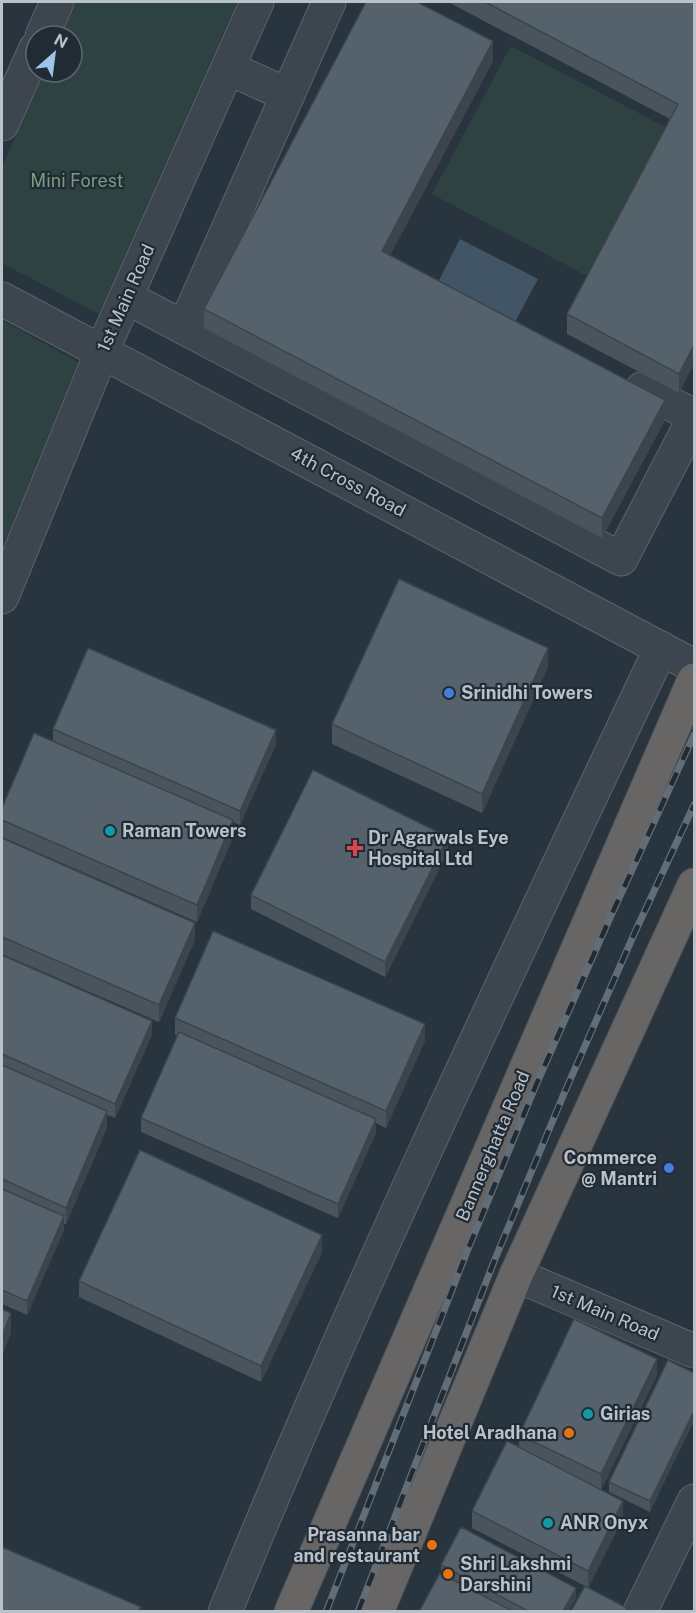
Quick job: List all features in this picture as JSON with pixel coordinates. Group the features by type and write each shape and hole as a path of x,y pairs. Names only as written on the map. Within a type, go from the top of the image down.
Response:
{"highway":[{"name":"Bannerghatta Road","path":"291,1611 694,680"},
{"path":"376,1611 516,1275 694,885"}],"street":[{"path":"47,24 57,2"},
{"name":"1st Main Road","path":"2,597 102,351 257,2"},
{"path":"184,328 329,2"},
{"path":"228,68 288,95"},
{"path":"2,124 24,75"},
{"path":"126,297 621,559 694,417 642,389"},
{"name":"4th Cross Road","path":"2,298 694,666"},
{"path":"225,1611 273,1492 462,1069 661,648"},
{"name":"1st Main Road","path":"516,1275 694,1351"},
{"path":"640,1611 694,1501"}],"green space":[{"name":"Mini Forest","path":"76,2 237,2 99,314 2,263 2,167 40,84 84,84 84,24 66,24"},
{"path":"511,46 669,129 591,278 432,194"},
{"path":"2,320 78,362 2,550"}],"water":[{"path":"460,239 538,279 515,322 438,282"}],"building":[{"path":"366,2 417,2 493,41 382,251 665,400 602,518 204,309"},
{"path":"485,2 694,2 694,345 679,374 567,314 678,104"},
{"path":"399,579 548,648 482,794 332,724"},
{"path":"88,648 276,730 240,811 53,729"},
{"name":"Raman Towers","path":"34,733 233,820 197,905 2,820 2,808"},
{"path":"313,770 448,837 385,962 251,895"},
{"path":"2,838 195,923 159,1005 2,937"},
{"path":"213,931 425,1024 386,1111 175,1018"},
{"path":"2,955 152,1021 115,1104 2,1054"},
{"path":"179,1032 376,1119 338,1204 141,1118"},
{"path":"2,1065 107,1111 66,1208 2,1179"},
{"path":"140,1150 322,1235 261,1366 79,1281"},
{"path":"2,1189 64,1216 27,1301 2,1290"},
{"path":"2,1309 11,1313 2,1336"},
{"name":"Girias","path":"574,1319 657,1359 601,1474 519,1435"},
{"path":"668,1360 694,1373 694,1411 650,1501 609,1482"},
{"name":"ANR Onyx","path":"507,1441 623,1501 588,1571 472,1511"},
{"path":"461,1527 576,1588 563,1611 528,1611 441,1565"},
{"path":"2,1547 141,1607 138,1611 2,1611"},
{"path":"440,1573 512,1611 420,1610"},
{"path":"585,1586 627,1608 625,1611 571,1611"}],"railway":[{"path":"326,1612 468,1249 536,1085 694,735"},
{"path":"358,1612 495,1259 563,1096 694,805"}],"place":[{"name":"Srinidhi Towers","path":"449,693"},
{"name":"Raman Towers","path":"110,831"},
{"name":"Dr Agarwals Eye Hospital Ltd","path":"355,848"},
{"name":"Commerce @ Mantri","path":"669,1168"},
{"name":"Girias","path":"588,1414"},
{"name":"Hotel Aradhana","path":"569,1433"},
{"name":"ANR Onyx","path":"548,1523"},
{"name":"Prasanna bar and restaurant","path":"432,1545"},
{"name":"Shri Lakshmi Darshini","path":"448,1574"}]}
